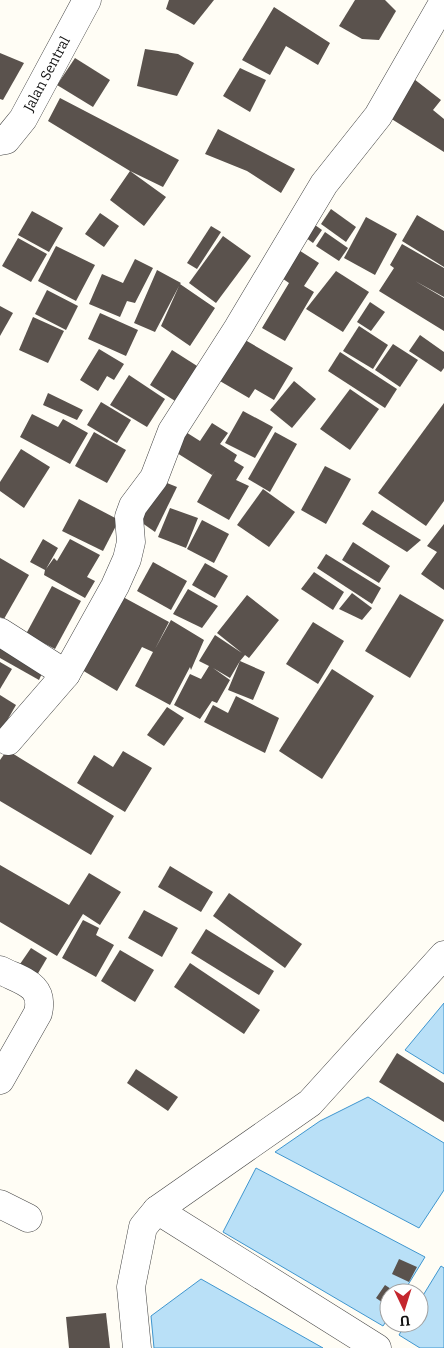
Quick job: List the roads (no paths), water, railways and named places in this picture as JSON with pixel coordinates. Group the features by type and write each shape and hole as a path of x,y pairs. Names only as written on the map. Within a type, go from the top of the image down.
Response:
{"street":[{"name":"Jalan Sentral","path":"0,141 6,140 23,119 87,0"},
{"path":"8,741 66,674 115,586 127,559 131,542 129,517 133,506 154,478 172,431 238,328 324,184 378,116 444,1"},
{"path":"0,632 66,674"},
{"path":"137,1348 131,1287 143,1227 157,1210 310,1103 444,955"},
{"path":"0,970 33,987 41,1001 38,1013 0,1080"},
{"path":"0,1204 28,1218"},
{"path":"157,1210 377,1348"}],"water":[{"path":"444,1003 444,1074 405,1050"},
{"path":"368,1097 444,1143 444,1190 419,1228 275,1152 320,1121"},
{"path":"256,1168 425,1257 409,1283 379,1283 379,1324 223,1232"},
{"path":"441,1266 444,1268 444,1348 420,1348 399,1335 400,1333 429,1333 429,1286"},
{"path":"201,1279 323,1348 154,1348 151,1316"}]}
